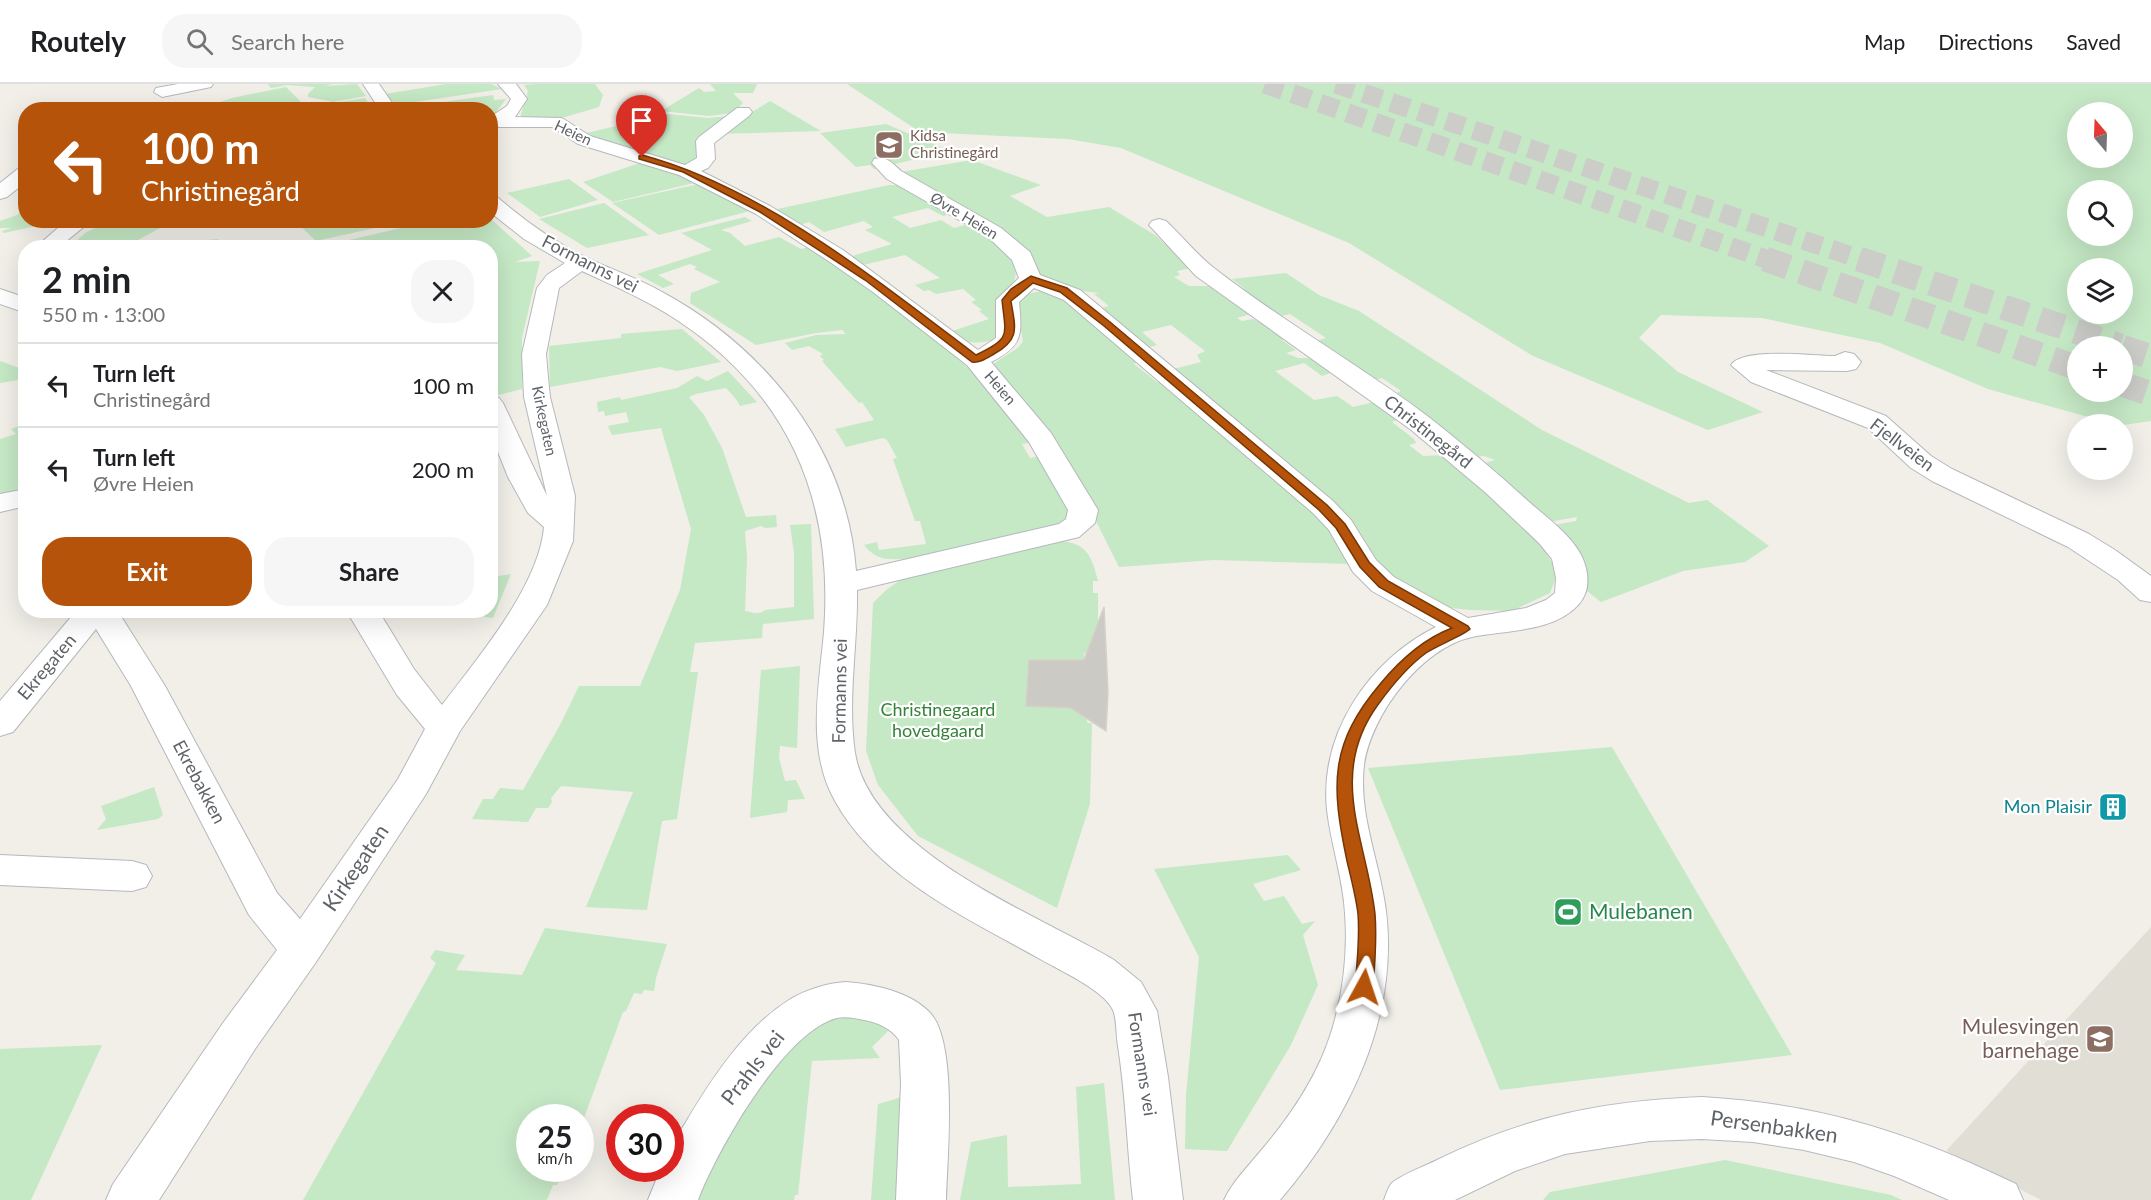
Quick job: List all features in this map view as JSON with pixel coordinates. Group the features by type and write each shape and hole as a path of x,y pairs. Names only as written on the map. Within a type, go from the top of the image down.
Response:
{"street":[{"path":"155,102 163,88 205,84"},
{"path":"371,84 383,102"},
{"path":"498,119 514,109 519,99 515,91 506,84"},
{"path":"686,171 706,159 705,141 743,112"},
{"name":"Heien","path":"498,122 556,122 584,140 686,171 762,210 835,255 976,360 1022,413 1055,461 1083,510 1080,523 1076,528 1054,536 841,584"},
{"name":"Øvre Heien","path":"881,163 894,175 994,232 1022,257 1031,279"},
{"path":"0,193 18,178"},
{"name":"Formanns vei","path":"498,208 526,232 579,262 624,281 694,321 734,352 766,384 793,421 819,472 840,552 841,584 835,731 841,768 850,795 883,837 911,861 1082,963 1116,986 1133,1004 1150,1109 1158,1200"},
{"name":"Christinegård","path":"1159,225 1204,271 1448,446 1528,517 1567,558 1572,578 1570,595 1556,608 1537,615 1463,629 1446,635 1420,651 1398,671 1371,704 1354,733 1344,765 1345,798 1348,828 1366,912 1368,944 1364,987 1355,1030 1328,1095 1313,1122 1283,1163 1249,1200"},
{"path":"54,240 68,228"},
{"name":"Kirkegaten","path":"131,1200 239,1036 301,950 413,784 444,727 531,605 558,541 561,496 537,397 534,354 548,288 552,280 574,269 579,262"},
{"path":"976,360 1004,345 1011,334 1006,300 1031,279 1072,295 1323,507 1341,526 1364,565 1383,584 1463,629"},
{"name":"Fjellveien","path":"1845,359 1849,362 1847,364 1751,362 1743,365 1760,377 1877,422 1921,462 1942,475 2101,553 2127,570 2151,592"},
{"name":"Kirkegaten","path":"498,420 515,455 522,477 538,507 559,525"},
{"path":"0,503 18,499"},
{"name":"Ekregaten","path":"0,724 88,618"},
{"name":"Ekrebakken","path":"106,618 148,686 263,904 301,950"},
{"path":"367,618 407,686 432,718 444,727"},
{"path":"0,870 132,876"},
{"name":"Prahls vei","path":"673,1200 701,1141 733,1089 783,1029 807,1012 829,1002 859,1000 891,1009 917,1029 922,1046 924,1096 921,1200"},
{"name":"Persenbakken","path":"1424,1197 1494,1158 1556,1135 1636,1120 1691,1116 1795,1126 1849,1138 1915,1160 1998,1200"}],"shaded area":[{"name":"Mulesvingen barnehage","path":"2151,927 2151,1200 2041,1200 1946,1151"}],"green space":[{"path":"268,84 333,84 325,86 357,84 366,96 333,102 308,97 315,87 287,85 271,88"},
{"path":"446,84 491,84 502,89 415,102 392,102 385,94"},
{"path":"595,84 603,95 599,107 565,117 520,118 528,91 524,85"},
{"path":"710,84 757,84 753,93 733,93 743,103 733,113 709,116 661,111 699,88 704,92 716,91"},
{"path":"847,84 2151,84 2151,421 2133,424 2133,414 2077,414 1988,389 1880,343 1762,318 1661,315 1639,338 1678,372 1763,412 1708,430 1533,356 1349,243 1121,148 1068,139 920,132"},
{"path":"286,87 301,102 220,102"},
{"path":"493,95 494,100 506,99 498,109 498,102 444,102"},
{"path":"365,98 368,102 340,102"},
{"path":"770,101 821,131 716,134"},
{"path":"658,113 708,118 729,116 695,142 701,153 700,159 686,167 582,134 625,124 666,135 627,123"},
{"path":"886,124 950,151 874,169 870,165 856,167 820,133"},
{"path":"972,160 1041,185 1010,196 1047,217 1109,207 1155,235 1192,268 1177,271 1180,275 1174,277 1189,286 1216,286 1254,313 1237,318 1242,321 1253,319 1262,324 1267,322 1288,338 1282,340 1296,350 1286,353 1298,358 1314,358 1336,371 1322,376 1304,363 1275,371 1314,400 1337,396 1353,407 1374,402 1399,419 1392,422 1414,439 1416,443 1409,445 1423,456 1447,455 1528,525 1558,572 1550,593 1512,611 1470,610 1433,606 1394,586 1169,370 1201,362 1197,355 1205,351 1171,325 1142,332 1157,345 1142,349 1094,310 1109,306 1094,294 1099,293 1073,290 1043,277 901,172"},
{"path":"643,162 676,171 694,183 613,202 583,182"},
{"path":"569,179 598,200 540,217 507,193"},
{"path":"699,184 750,211 659,235 612,203"},
{"path":"889,185 901,185 954,213 943,216 928,208 892,217 910,228 941,220 954,228 972,223 995,240 1010,256 1016,274 1012,286 1000,302 997,339 972,342 949,332 989,319 971,302 976,300 963,289 936,294 929,290 924,291 915,285 940,278 905,255 859,266 849,257 892,244 865,230 873,227 864,221 824,232 809,222 796,226 773,210"},
{"path":"604,203 649,235 587,248 539,219"},
{"path":"17,215 18,228 27,228 4,233 2,231 11,228 0,228 0,221"},
{"path":"745,217 752,221 721,230 730,233 745,246 779,237 801,249 810,247 898,309 980,379 1033,442 1022,444 1030,458 1040,456 1070,510 1066,521 1049,529 926,557 888,559 877,556 869,550 864,545 877,542 879,550 926,544 920,521 915,521 893,459 897,458 887,440 883,438 846,447 835,429 874,420 862,402 859,403 822,361 824,360 820,356 823,354 809,346 792,350 785,343 816,335 846,334 842,330 816,333 756,345 690,303 691,293 720,282 694,269 697,267 690,264 658,275 674,284 663,288 637,274 712,250 681,233"},
{"path":"498,225 532,256 515,262 540,261 522,338 522,389 498,395 498,240 349,240 401,228 498,228"},
{"path":"95,228 160,228 138,240 78,240"},
{"path":"302,228 375,228 321,240 315,240"},
{"path":"1286,273 1319,295 1359,311 1542,430 1689,503 1707,500 1769,546 1745,562 1683,571 1601,602 1582,587 1548,526 1576,521 1577,517 1543,523 1479,465 1495,460 1484,456 1471,458 1394,394 1401,391 1382,378 1370,382 1312,342 1326,338 1290,314 1277,317 1241,293 1245,289 1232,279"},
{"path":"1042,291 1056,292 1141,361 1134,364 1157,382 1164,381 1326,523 1353,564 1213,560 1119,567 1078,485 994,368 993,364 1019,347 1023,341 1015,299 1022,295"},
{"path":"682,329 721,362 677,371 660,367 550,387 549,346 621,338 621,334"},
{"path":"0,361 18,367 18,380 0,383"},
{"path":"728,371 757,402 740,406 726,388 689,397 704,415 722,448 746,517 776,515 777,527 761,526 745,531 747,558 745,611 757,613 794,607 794,553 790,525 811,524 814,619 763,624 762,638 695,643 690,672 698,672 677,819 662,821 647,910 586,907 633,792 561,786 551,798 552,802 548,808 536,808 528,822 472,819 483,799 493,799 500,788 523,790 579,686 640,686 680,590 691,529 661,428 612,435 608,426 629,422 626,412 605,416 604,411 598,412 597,402 620,397 621,400 677,388 697,376 707,381"},
{"path":"18,426 18,494 0,498 0,439 16,434 11,429"},
{"path":"1062,541 1078,545 1088,554 1094,565 1098,581 1093,581 1093,593 1098,593 1098,642 1084,654 1084,668 1029,661 1027,706 1070,708 1077,706 1077,712 1085,717 1088,723 1092,723 1090,804 1057,908 918,836 878,785 866,751 873,603 899,581 921,571"},
{"path":"511,574 498,606 498,576"},
{"path":"800,666 797,748 780,746 779,758 785,781 796,780 805,799 788,800 787,812 750,818 761,670"},
{"name":"Mulebanen","path":"1612,747 1792,1055 1500,1090 1368,768"},
{"path":"154,787 163,815 158,819 97,830 106,819 101,806"},
{"path":"1288,855 1301,870 1253,884 1264,901 1284,896 1302,924 1315,921 1303,935 1318,985 1291,1045 1227,1151 1185,1149 1186,1095 1199,957 1154,869"},
{"path":"545,928 667,944 654,991 644,990 642,994 634,993 626,1011 623,1012 589,1104 516,1104 516,1182 558,1182 557,1185 553,1185 547,1200 303,1200 436,963 430,958 435,950 465,955 456,970 522,975"},
{"path":"852,1015 873,1018 888,1031 872,1047 880,1058 812,1061 798,1195 795,1195 794,1200 694,1200 710,1159 771,1069 799,1035 826,1022"},
{"path":"102,1045 31,1200 0,1200 0,1049"},
{"path":"1104,1083 1115,1200 960,1200 971,1142 1007,1135 1008,1187 1081,1184 1076,1087"},
{"path":"909,1095 905,1200 871,1200 878,1104"},
{"path":"1725,1160 1891,1195 1902,1200 1543,1200 1550,1192"}],"building":[{"name":"Christinegaard hovedgaard","path":"1104,607 1108,692 1106,731 1071,708 1026,706 1029,660 1084,660"}],"tunnel":[{"path":"1265,84 1769,260"},
{"path":"1336,84 1863,260"},
{"path":"1765,259 2067,364"},
{"path":"1859,259 2090,336"},
{"path":"2133,351 2151,357"},
{"path":"2133,388 2151,394"}],"place":[{"name":"Kidsa Christinegård","path":"889,145"},
{"name":"Mon Plaisir","path":"2113,807"},
{"name":"Mulebanen","path":"1568,912"},
{"name":"Mulesvingen barnehage","path":"2100,1039"}],"route":[{"path":"642,157 686,171 762,210 868,278 976,360 1004,345 1011,334 1006,300 1014,291 1031,279 1064,290 1323,507 1341,526 1364,565 1383,584 1463,629 1446,635 1420,651 1398,671 1362,719 1354,733 1344,765 1348,828 1366,912 1368,944 1364,987"}]}
